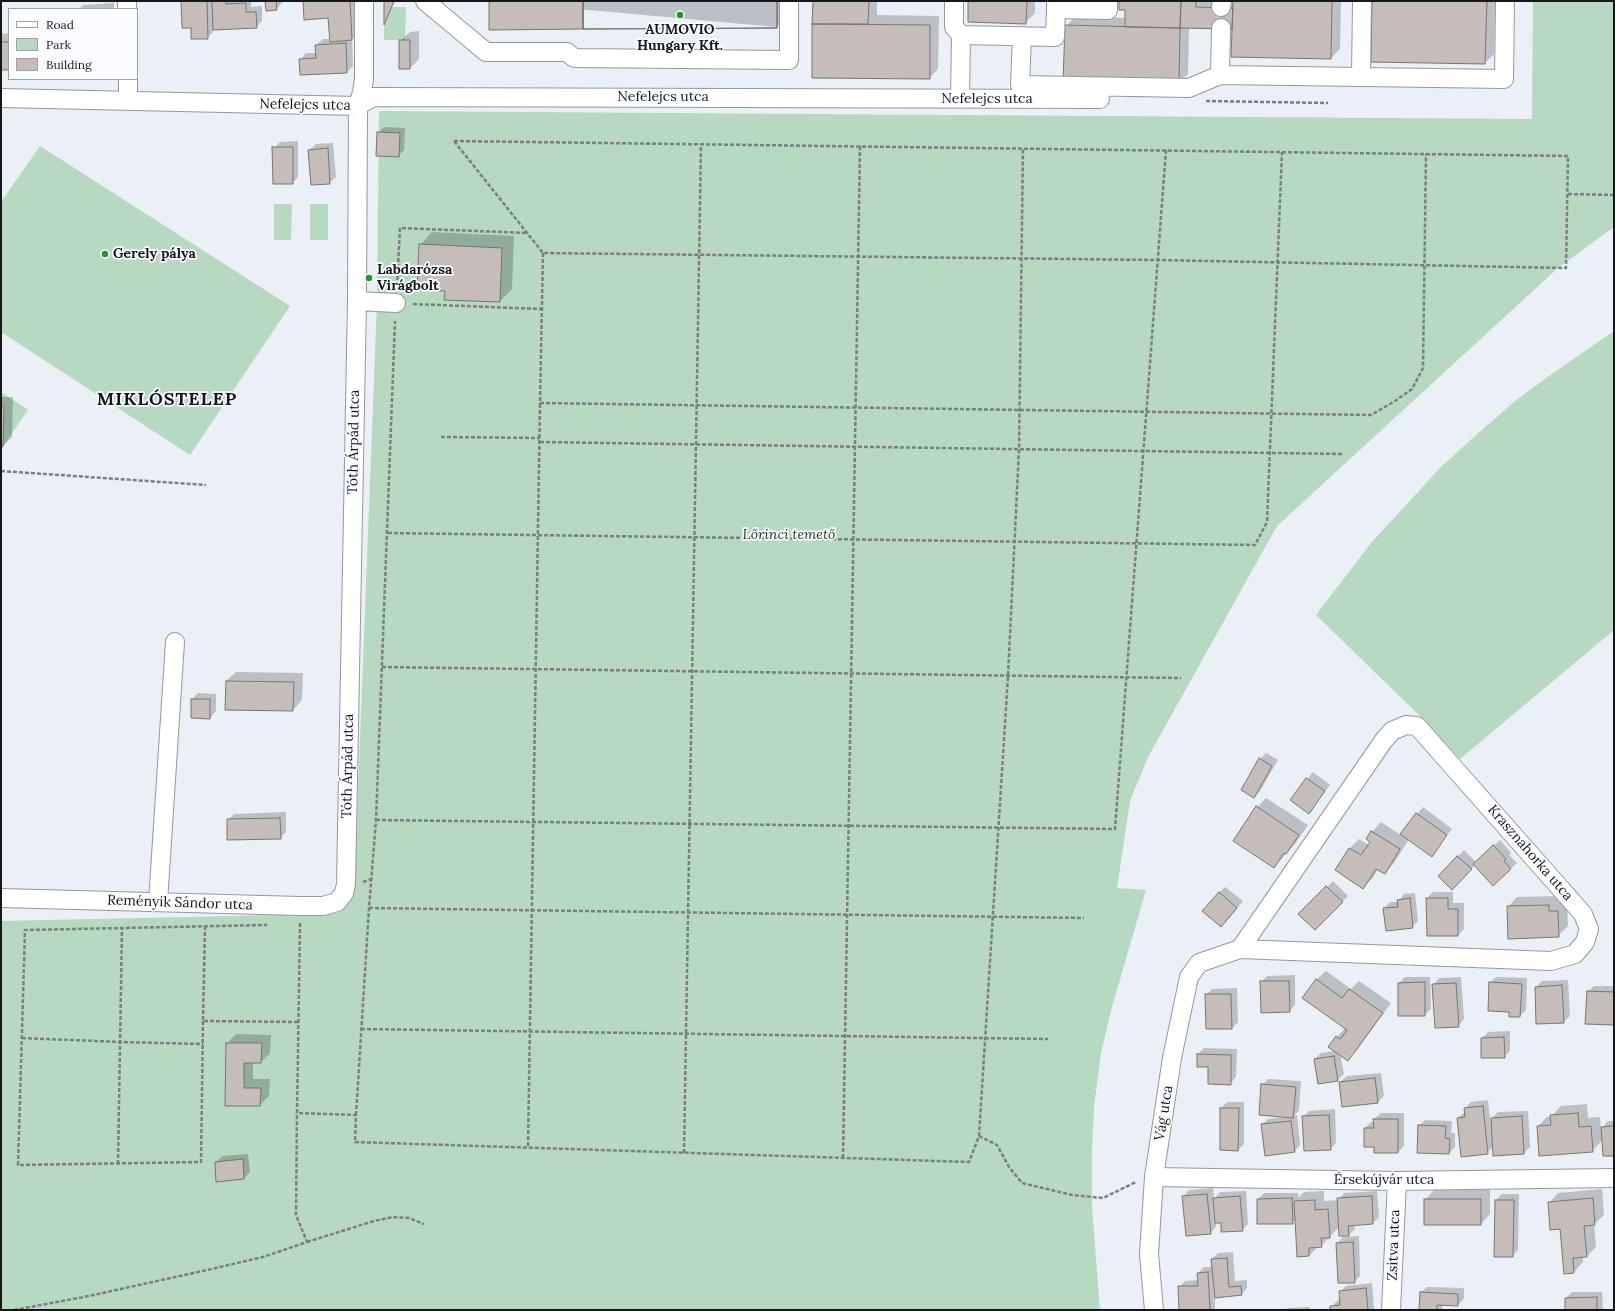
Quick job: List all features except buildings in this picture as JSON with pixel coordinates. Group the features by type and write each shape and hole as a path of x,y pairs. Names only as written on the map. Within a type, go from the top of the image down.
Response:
{"street":[{"name":"Tóth Árpád utca","path":"346,884 357,301 358,106 364,79 364,1"},
{"path":"425,1 486,52 568,52 574,58 789,60 789,1"},
{"path":"954,1 954,27 961,35 960,99"},
{"path":"961,35 1055,36 1056,5 1108,10 1108,1"},
{"path":"1361,77 1362,1"},
{"path":"1022,36 1020,85 1188,88 1220,75 1504,79 1505,1"},
{"path":"1220,75 1221,28"},
{"path":"128,80 128,100"},
{"name":"Nefelejcs utca","path":"1,98 358,106 373,97 1100,99"},
{"path":"357,301 396,304"},
{"path":"158,902 175,642"},
{"name":"Krasznahorka utca","path":"1406,725 1417,726 1583,914 1588,929 1585,942 1575,954 1550,961 1240,949 1384,740 1392,731 1406,725"},
{"name":"Reményik Sándor utca","path":"1,898 323,906 337,902 344,893 346,884"},
{"name":"Vág utca","path":"1154,1310 1149,1254 1154,1177 1172,1058 1189,976 1199,963 1240,949"},
{"name":"Érsekújvár utca","path":"1154,1177 1397,1181 1614,1178"},
{"name":"Zsitva utca","path":"1391,1310 1397,1181"}],"path":[{"path":"1202,101 1328,103"},
{"path":"528,1146 543,253 454,141 1568,156 1566,268 1157,260 543,253"},
{"path":"684,1153 701,144"},
{"path":"843,1158 860,146"},
{"path":"527,234 400,228 376,820 361,1030 355,1142 528,1146 684,1153 969,1162 979,1136 1000,827 1019,449 1023,148"},
{"path":"376,820 1115,829 1166,150"},
{"path":"388,533 1136,543 1255,546 1268,522 1282,152"},
{"path":"540,403 1372,415 1412,389 1423,368 1426,154"},
{"path":"1568,194 1614,195"},
{"path":"396,304 542,309"},
{"path":"441,437 540,438"},
{"path":"540,442 1342,454"},
{"path":"1,471 206,485"},
{"path":"382,667 1181,678"},
{"path":"369,908 1084,918"},
{"path":"292,924 300,924 296,1215 307,1242"},
{"path":"205,926 201,1162 18,1165 25,930 205,926 268,925"},
{"path":"118,1164 122,928"},
{"path":"203,1021 298,1022"},
{"path":"361,1030 1048,1039"},
{"path":"22,1038 203,1044"},
{"path":"297,1113 356,1115"},
{"path":"979,1136 996,1146 1009,1167 1022,1183 1072,1195 1103,1198 1143,1179 1154,1177"},
{"path":"14,1310 89,1296 263,1257 374,1221 393,1217 409,1218 424,1224"}],"green space":[{"name":"Lőrinci temető","path":"1533,1 1614,1 1614,227 1559,267 1277,526 1148,757 1130,801 1117,888 1146,890 1112,1007 1101,1053 1094,1107 1092,1207 1100,1310 1,1310 1,921 324,914 344,907 354,893 377,302 379,111 1532,119"},
{"path":"391,7 406,7 405,40 384,40 384,25"},
{"name":"Gerely pálya","path":"40,146 290,306 190,455 1,332 1,202"},
{"path":"274,204 292,204 291,240 274,240"},
{"path":"310,204 328,204 328,240 310,240"},
{"path":"1614,331 1614,630 1460,759 1424,720 1316,615 1371,543 1441,467 1514,402"},
{"path":"1,392 28,410 1,449"}],"place":[{"name":"AUMOVIO Hungary Kft.","path":"680,15"},
{"name":"Gerely pálya","path":"105,254"},
{"name":"Labdarózsa Virágbolt","path":"369,278"}],"district":[{"name":"MIKLÓSTELEP","path":"167,400"}]}
